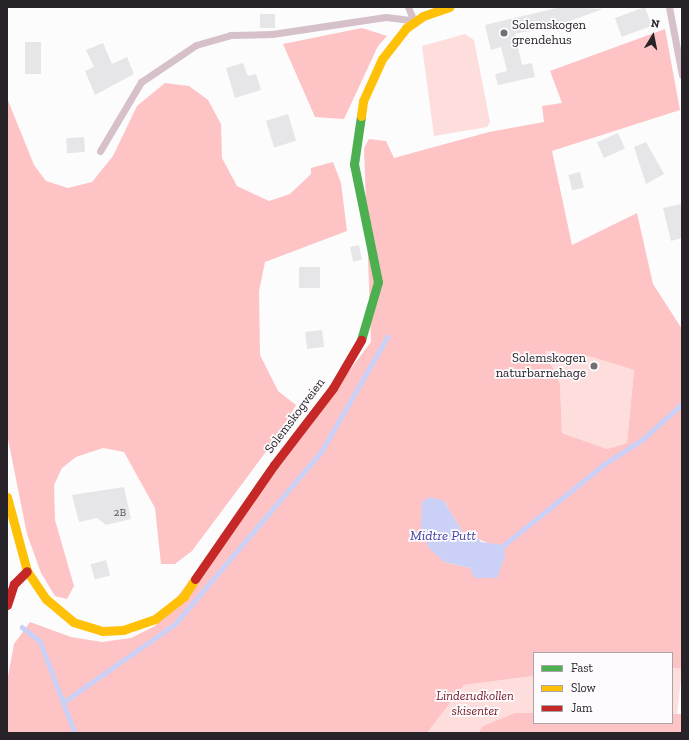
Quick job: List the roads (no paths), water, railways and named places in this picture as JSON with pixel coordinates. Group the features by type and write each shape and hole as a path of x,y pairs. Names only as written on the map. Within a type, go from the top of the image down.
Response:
{"street":[{"name":"Solemskogveien","path":"7,497 26,571 38,591 64,615 84,626 102,631 124,630 155,619 174,605 197,580 269,471 345,370 367,326 375,300 377,273 356,175 357,125 374,73 390,46 414,21 449,7"},
{"path":"7,605 14,584 26,571"}],"lane":[{"path":"408,7 414,21"},
{"path":"668,7 682,75"},
{"path":"100,151 141,82 196,45 230,35 272,34 386,17 414,21"}],"water":[{"name":"Midtre Putt","path":"430,497 444,501 463,533 475,535 481,542 504,545 505,556 497,578 474,578 470,568 444,562 428,547 421,526 422,502"}],"waterway":[{"path":"65,701 175,624 321,452 387,337"},
{"path":"504,545 603,465 643,439 682,404"},
{"path":"22,627 40,641 75,733"}],"place":[{"name":"Solemskogen grendehus","path":"504,33"},
{"name":"Solemskogen naturbarnehage","path":"594,366"}],"park label":[{"name":"Linderudkollen skisenter","path":"475,704"}]}
